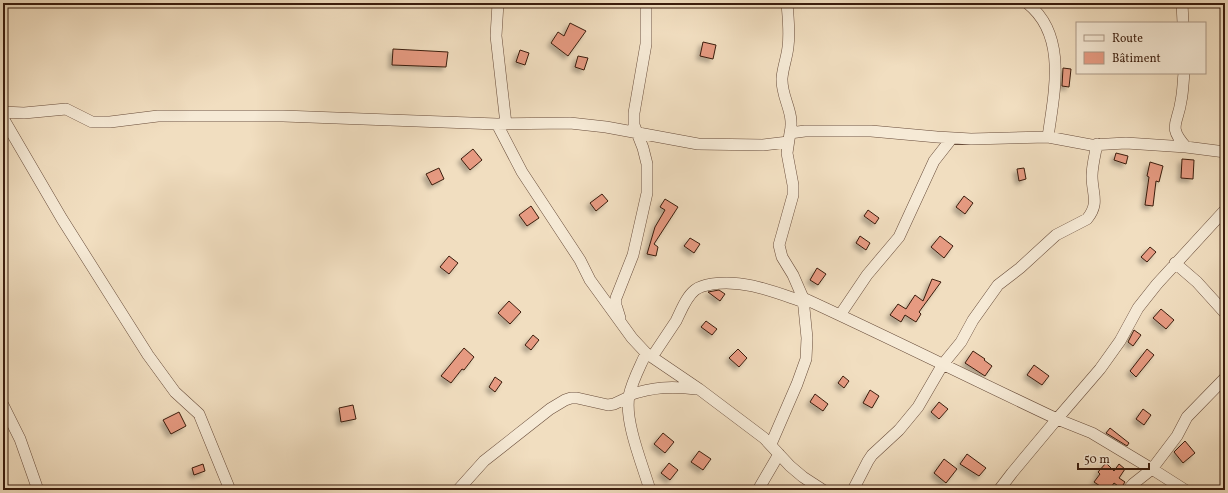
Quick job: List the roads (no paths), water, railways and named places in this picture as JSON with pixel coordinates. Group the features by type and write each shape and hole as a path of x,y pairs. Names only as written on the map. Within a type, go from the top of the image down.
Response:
{"street":[{"path":"498,3 496,36 502,124 522,172 580,260 590,280 632,338 649,355 764,438 803,477 823,490"},
{"path":"621,322 616,305 616,298 633,255 646,192 647,164 634,124 634,113 646,44 646,3"},
{"path":"771,444 806,359 807,338 803,300 793,275 782,257 779,245 793,195 793,185 787,153 792,125 792,116 782,78 789,37 787,3"},
{"path":"1027,3 1042,19 1050,36 1054,50 1055,84 1048,137"},
{"path":"1182,3 1184,22"},
{"path":"1184,74 1181,103 1175,124 1175,133 1186,147"},
{"path":"3,112 24,113 66,109 92,122 110,122 158,116 275,116 502,124 570,123 636,132 698,144 763,145 789,138 805,131 872,130 952,138 1048,137 1081,143 1126,143 1186,147 1225,152"},
{"path":"3,118 62,219 148,355 175,392 199,414 225,489"},
{"path":"840,315 876,265 899,237 934,161 952,138"},
{"path":"854,490 859,476 872,455 899,430 918,407 943,364 961,342 973,320 998,285 1020,268 1056,234 1087,219 1090,215 1095,202 1092,178 1097,144"},
{"path":"999,490 1100,369 1120,341 1138,308 1175,263 1225,210"},
{"path":"1175,263 1197,282 1225,312"},
{"path":"650,490 629,417 629,396 649,355 672,327 695,290 703,285 719,283 736,283 766,289 803,300 883,334 1057,419 1092,434 1185,490"},
{"path":"1128,490 1133,484 1152,469 1177,436 1187,417 1225,378"},
{"path":"458,490 484,461 550,409 565,400 577,398 608,405 614,404 629,396 655,388 676,387 698,389"},
{"path":"3,406 20,439 38,490"},
{"path":"758,490 779,454"}]}
